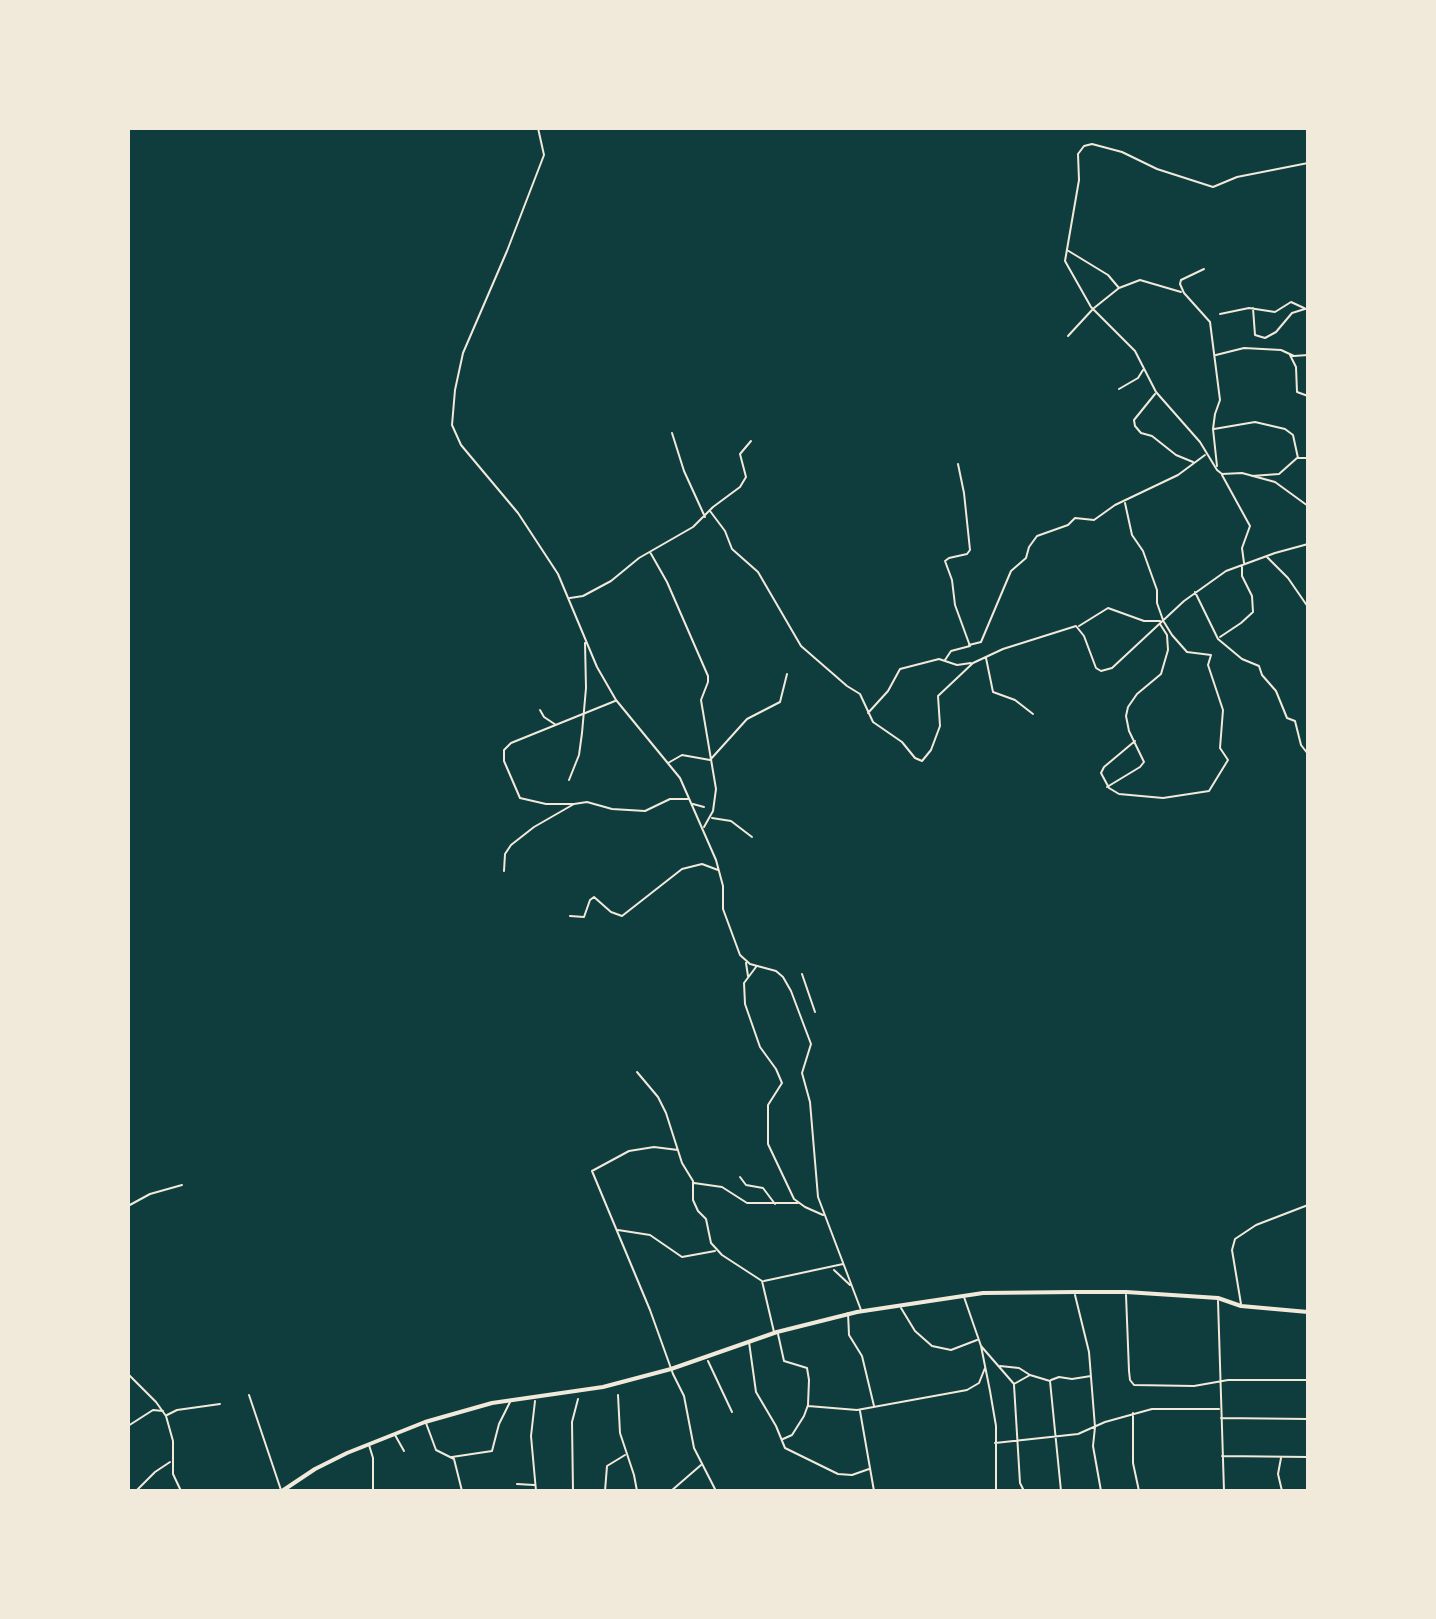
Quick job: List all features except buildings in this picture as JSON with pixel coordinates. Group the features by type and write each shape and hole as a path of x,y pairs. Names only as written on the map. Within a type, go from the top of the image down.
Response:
{"main road":[{"path":"283,1491 315,1469 425,1422 492,1403 578,1392 671,1369 776,1332 848,1313 989,1293 1075,1292 1218,1298 1241,1306 1308,1312"}],"street":[{"path":"538,128 544,155 463,353 451,417 454,431 461,445 530,529 558,574 597,667 616,700 680,778 691,799 719,871 725,916 735,944 746,962 748,977 744,994 750,1024 762,1053 772,1062 782,1083 768,1105 768,1144 778,1161 787,1188 799,1203 812,1212 824,1215"},
{"path":"1218,639 1253,612 1252,596 1242,576 1242,548 1250,526 1222,474 1200,442 1156,392 1138,356 1093,309 1069,271 1065,261 1079,180 1078,154 1088,144 1130,155 1157,169 1213,187 1237,177 1308,163"},
{"path":"1066,250 1108,275 1119,288"},
{"path":"1204,269 1181,280 1180,284 1183,292 1209,320 1220,400 1213,429 1217,470"},
{"path":"1068,336 1093,309 1119,288 1143,279 1183,292"},
{"path":"1220,314 1253,308 1275,312 1291,302 1307,308"},
{"path":"1253,308 1255,335 1265,338 1276,332 1292,313 1307,308"},
{"path":"1215,355 1244,348 1308,355"},
{"path":"1290,355 1296,367 1297,392 1308,396"},
{"path":"1119,389 1138,378 1143,368"},
{"path":"1156,392 1134,420 1135,426 1176,455 1194,462"},
{"path":"1213,429 1255,422 1285,429 1293,435 1298,458"},
{"path":"672,433 684,471 705,517"},
{"path":"568,599 583,596 611,581 629,565 705,517 745,481 746,473 740,454 751,441"},
{"path":"945,660 951,651 981,642 1011,571 1026,558 1036,536 1068,525 1075,518 1094,520 1124,501 1178,475 1206,454"},
{"path":"1252,476 1279,474 1298,458 1308,458"},
{"path":"958,464 970,550 967,554 945,561 969,645"},
{"path":"1222,474 1242,473 1277,483 1308,506"},
{"path":"1107,787 1143,765 1144,759 1129,731 1127,710 1137,694 1161,674 1168,650 1157,590 1143,551 1132,535 1124,501"},
{"path":"710,511 725,531 732,549 758,572 796,639 842,683 860,694 873,722 902,742 913,757 922,761 931,750 941,715 938,696 973,663"},
{"path":"1078,627 1095,666 1101,671 1118,665 1195,592 1226,571 1308,544"},
{"path":"650,552 667,582 708,682 701,700 716,789 711,818 703,829"},
{"path":"1266,556 1286,576 1308,607"},
{"path":"1195,592 1218,639 1242,659 1259,666 1262,675 1276,691 1287,718 1295,721 1301,735 1301,745 1308,754"},
{"path":"868,714 888,691 900,669 945,660 957,665 973,663 1046,635 1078,627 1108,608 1144,621 1162,621"},
{"path":"1135,741 1104,767 1101,776 1107,787 1119,794 1163,798 1209,791 1228,760 1220,748 1223,710 1208,665 1211,655 1187,652 1162,621"},
{"path":"569,780 579,755 584,713 585,638"},
{"path":"986,657 993,692 1015,700 1033,714"},
{"path":"710,760 747,719 780,702 787,674"},
{"path":"616,700 508,744 503,755 516,793 520,798 546,804 587,802 612,809 645,811 670,799 691,799"},
{"path":"540,710 557,726"},
{"path":"668,763 677,757 689,755 710,760"},
{"path":"504,871 505,854 511,845 534,827 574,804"},
{"path":"693,804 704,807"},
{"path":"711,818 731,821 752,837"},
{"path":"570,916 584,917 594,897 611,912 622,916 682,869 702,864 719,871"},
{"path":"746,962 776,971 783,977 809,1038 809,1053 802,1073 812,1115 812,1155 818,1197 861,1311"},
{"path":"748,977 757,966"},
{"path":"802,974 815,1012"},
{"path":"637,1072 662,1104 693,1183 693,1200 706,1219 716,1251 762,1281 784,1361 808,1370 808,1406 794,1433 782,1440"},
{"path":"678,1150 654,1147 629,1151 593,1169 687,1405 694,1448 716,1491"},
{"path":"740,1177 746,1185 763,1188 775,1204"},
{"path":"693,1183 722,1187 747,1203 799,1203"},
{"path":"128,1206 143,1197 182,1185"},
{"path":"1241,1306 1232,1250 1235,1239 1256,1225 1308,1205"},
{"path":"616,1230 650,1235 682,1257 716,1251"},
{"path":"762,1281 843,1264"},
{"path":"834,1270 852,1288"},
{"path":"1075,1292 1089,1352 1095,1427 1093,1446 1101,1491"},
{"path":"1126,1292 1128,1362 1132,1383 1140,1386 1194,1386 1234,1380 1308,1380"},
{"path":"963,1296 986,1367 995,1421 996,1491"},
{"path":"1218,1298 1219,1409 1224,1491"},
{"path":"899,1305 915,1331 932,1346 951,1350 978,1340"},
{"path":"848,1313 849,1335 862,1356 874,1407"},
{"path":"749,1342 756,1392 785,1448 838,1474 852,1475 869,1469"},
{"path":"981,1346 1014,1384 1020,1483 1024,1491"},
{"path":"708,1361 732,1412"},
{"path":"999,1366 1019,1368 1050,1381 1062,1376 1072,1379 1091,1376"},
{"path":"808,1406 860,1410 971,1388 981,1380 986,1367"},
{"path":"128,1374 165,1414 173,1441 173,1474 181,1491"},
{"path":"1014,1384 1030,1375"},
{"path":"1050,1381 1061,1491"},
{"path":"249,1395 283,1491"},
{"path":"618,1395 620,1433 637,1491"},
{"path":"573,1491 572,1422 578,1399"},
{"path":"425,1422 436,1450 452,1457 492,1451 501,1417 510,1401"},
{"path":"535,1401 531,1436 535,1488"},
{"path":"128,1426 153,1410 165,1414 220,1404"},
{"path":"995,1443 1082,1433 1133,1413 1156,1408 1219,1409"},
{"path":"860,1410 874,1491"},
{"path":"1133,1413 1133,1463 1139,1491"},
{"path":"1221,1418 1308,1419"},
{"path":"394,1434 404,1451"},
{"path":"369,1444 373,1458 373,1491"},
{"path":"605,1491 607,1466 626,1455"},
{"path":"1221,1456 1308,1457"},
{"path":"452,1457 462,1491"},
{"path":"1281,1457 1278,1474 1282,1491"},
{"path":"136,1491 155,1472 171,1462"},
{"path":"671,1491 702,1464"},
{"path":"517,1484 542,1491"}]}
